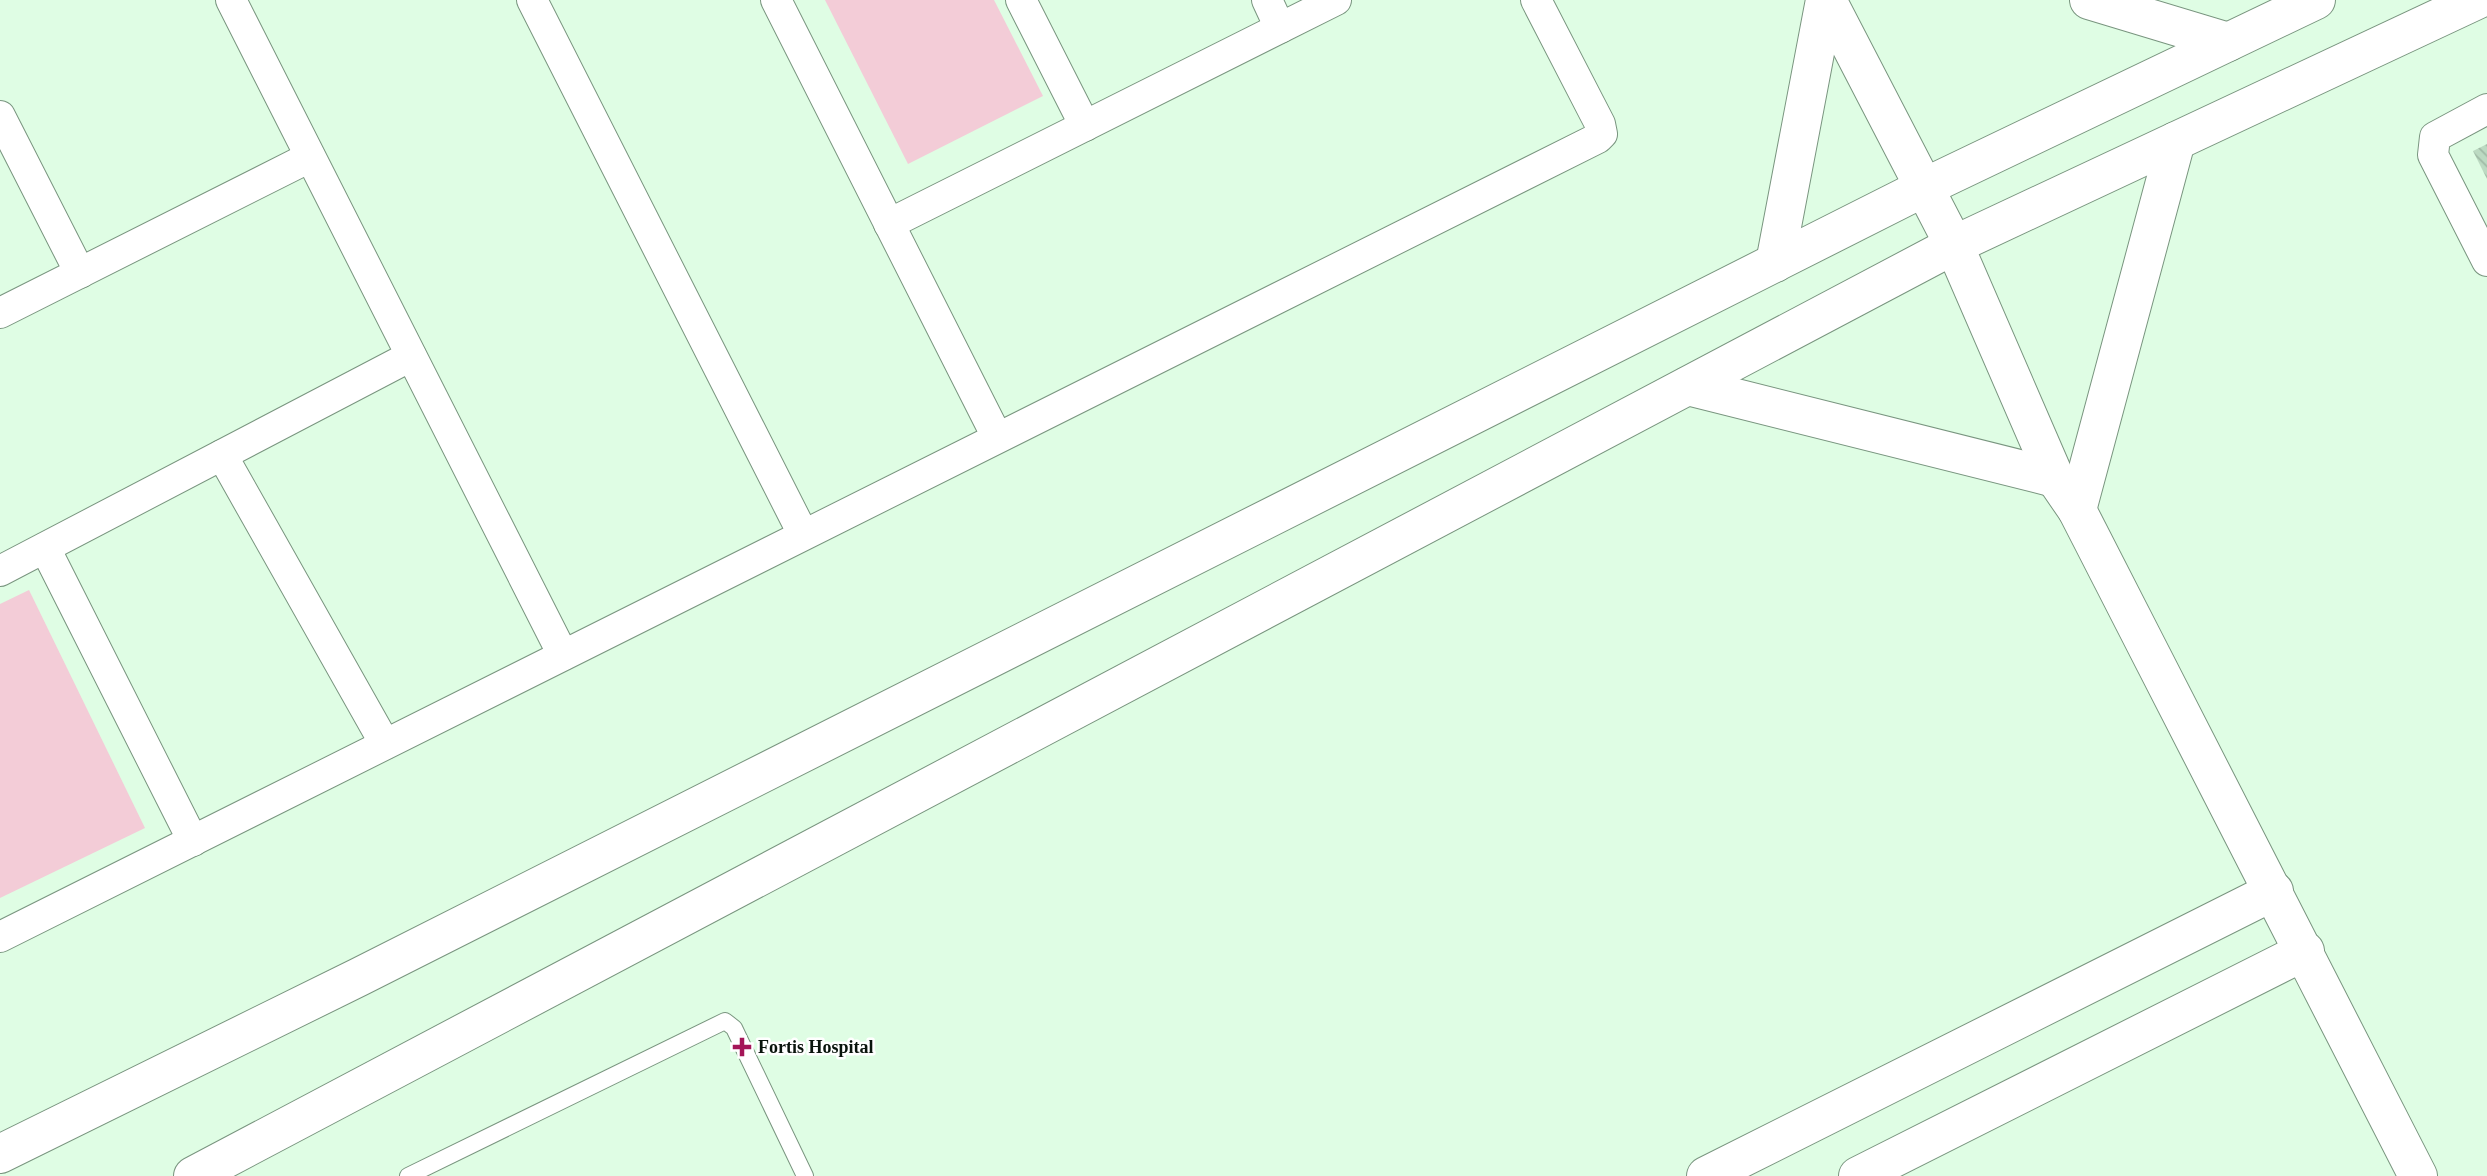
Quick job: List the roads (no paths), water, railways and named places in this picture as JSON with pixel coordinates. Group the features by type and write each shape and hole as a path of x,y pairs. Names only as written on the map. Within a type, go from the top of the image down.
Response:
{"main road":[{"path":"1826,0 1954,245 2055,478 2077,510 2418,1176"},
{"path":"1775,262 1826,0"},
{"path":"2089,0 2228,42"},
{"path":"0,1154 359,977 1923,188 2316,0"},
{"path":"193,1176 1954,245 2477,0"},
{"path":"2077,510 2176,141"},
{"path":"1688,386 2055,478"},
{"path":"1706,1176 2274,891"},
{"path":"1858,1176 2305,951"}],"street":[{"path":"231,0 563,655"},
{"path":"532,0 803,534"},
{"path":"776,0 997,437"},
{"path":"1021,0 1085,126"},
{"path":"1267,0 1280,28"},
{"path":"889,224 1336,0"},
{"path":"0,937 1598,138 1602,134 1600,124 1536,0"},
{"path":"2487,109 2435,136 2433,155 2487,261"},
{"path":"0,116 80,272"},
{"path":"0,313 310,157"},
{"path":"0,571 411,356"},
{"path":"222,455 385,744"},
{"path":"45,548 192,841"}],"lane":[{"path":"408,1176 725,1021 731,1023 734,1028 805,1176"}],"place":[{"name":"Fortis Hospital","path":"742,1047"}]}
